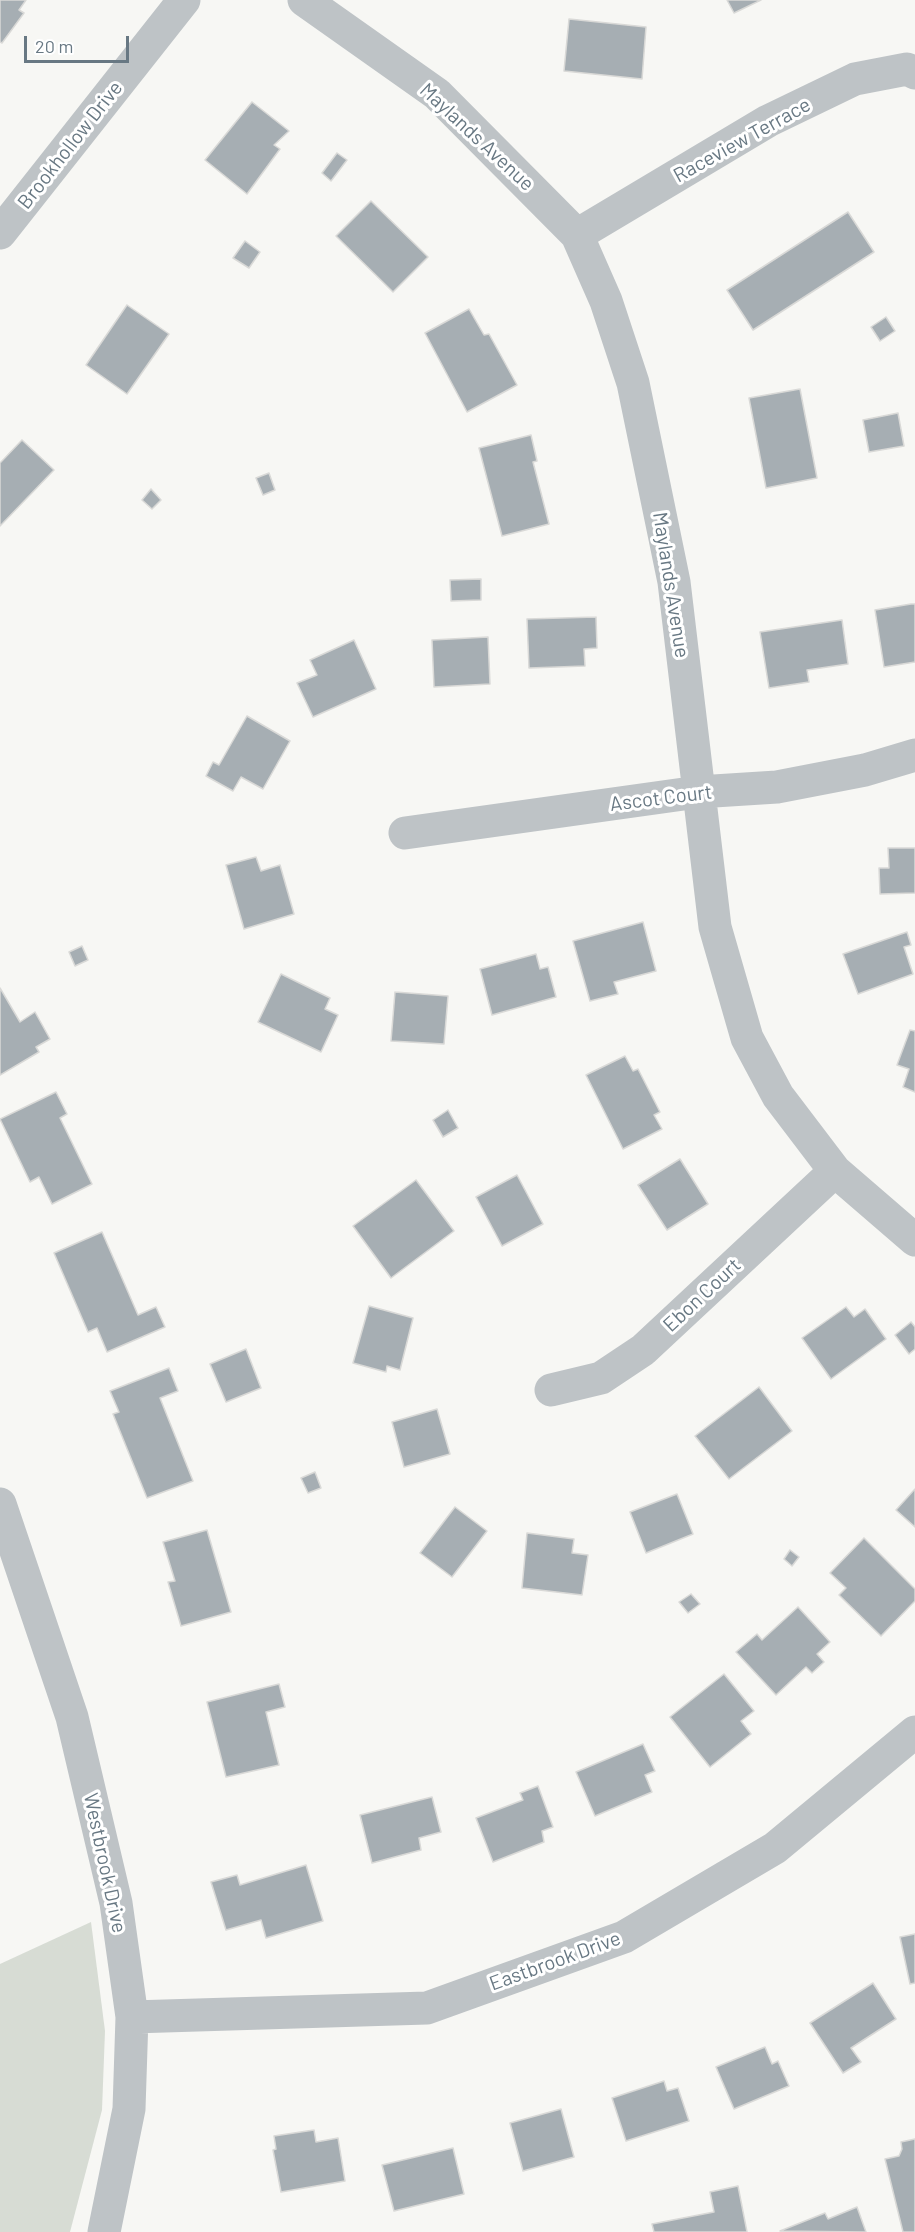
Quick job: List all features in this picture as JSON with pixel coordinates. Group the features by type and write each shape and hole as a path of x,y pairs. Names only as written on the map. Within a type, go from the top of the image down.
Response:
{"street":[{"name":"Brookhollow Drive","path":"0,233 184,0"},
{"name":"Maylands Avenue","path":"304,0 437,94 577,235 606,301 635,395 674,582 716,927 747,1038 778,1096 835,1171 915,1240"},
{"name":"Raceview Terrace","path":"577,235 768,121 855,79 907,69 915,73"},
{"name":"Ascot Court","path":"405,833 698,792 777,787 865,770 915,755"},
{"name":"Ebon Court","path":"552,1390 601,1378 643,1350 835,1171"},
{"name":"Westbrook Drive","path":"0,1504 72,1716 116,1903 132,2017 129,2109 104,2232"},
{"name":"Eastbrook Drive","path":"132,2017 427,2008 624,1937 775,1848 915,1732"}],"shaded area":[{"path":"91,1922 105,2031 102,2110 70,2232 0,2232 0,1964"}],"building":[{"path":"0,0 26,0 19,10 24,13 2,43 0,42"},
{"path":"727,0 761,0 734,13"},
{"path":"569,19 646,27 642,79 564,71"},
{"path":"252,102 289,131 274,145 280,149 247,194 205,160"},
{"path":"337,153 347,160 331,181 322,173"},
{"path":"371,201 428,257 393,292 336,236"},
{"path":"848,212 874,252 753,330 727,290"},
{"path":"245,241 260,252 249,268 233,258"},
{"path":"127,305 169,334 127,394 86,365"},
{"path":"469,309 484,335 489,334 517,385 467,412 425,333"},
{"path":"886,317 895,331 880,341 871,327"},
{"path":"800,389 817,478 766,488 749,398"},
{"path":"898,413 904,446 869,452 863,420"},
{"path":"531,435 537,461 533,462 549,524 502,536 479,448"},
{"path":"22,440 54,470 0,526 0,463"},
{"path":"269,473 275,490 263,495 256,478"},
{"path":"151,489 161,500 152,509 142,500"},
{"path":"481,579 481,600 451,601 450,580"},
{"path":"915,604 915,662 884,667 875,610"},
{"path":"596,617 597,648 584,649 585,666 529,668 527,619"},
{"path":"842,620 848,664 807,670 809,682 769,688 760,632"},
{"path":"488,637 490,684 434,687 432,640"},
{"path":"354,640 376,689 313,717 297,683 317,675 310,660"},
{"path":"247,716 290,741 263,789 241,777 233,791 206,776 213,762 219,765"},
{"path":"888,848 915,848 915,893 880,894 879,868 889,868"},
{"path":"256,857 261,871 280,865 294,914 244,929 226,865"},
{"path":"643,922 656,971 614,982 618,994 590,1001 573,941"},
{"path":"907,932 911,945 904,947 913,974 858,994 843,954"},
{"path":"82,946 88,960 75,966 69,952"},
{"path":"536,954 540,969 548,967 556,997 492,1015 480,969"},
{"path":"281,974 330,998 325,1009 338,1015 321,1052 258,1022"},
{"path":"0,988 20,1022 35,1012 50,1039 36,1047 39,1052 0,1075"},
{"path":"395,992 448,996 444,1044 391,1041"},
{"path":"910,1030 915,1031 915,1092 903,1087 909,1069 897,1065"},
{"path":"625,1056 633,1071 638,1069 660,1112 654,1115 662,1129 623,1149 586,1075"},
{"path":"56,1092 67,1114 60,1118 92,1184 52,1204 39,1177 30,1182 0,1119"},
{"path":"448,1110 458,1128 443,1137 433,1120"},
{"path":"680,1159 708,1204 667,1230 638,1185"},
{"path":"517,1175 543,1224 502,1246 476,1197"},
{"path":"416,1180 454,1231 391,1278 353,1226"},
{"path":"102,1232 138,1315 156,1307 165,1327 107,1352 97,1328 88,1332 54,1253"},
{"path":"369,1306 413,1318 400,1370 387,1366 386,1372 353,1363"},
{"path":"846,1307 854,1317 865,1309 886,1339 831,1379 802,1338"},
{"path":"911,1322 915,1327 915,1349 909,1354 895,1335"},
{"path":"246,1349 261,1388 226,1402 210,1364"},
{"path":"169,1368 178,1391 160,1398 193,1481 147,1498 113,1414 119,1412 110,1391"},
{"path":"759,1387 792,1431 729,1479 695,1436"},
{"path":"437,1409 450,1454 404,1467 392,1422"},
{"path":"315,1472 321,1488 308,1493 301,1478"},
{"path":"915,1489 915,1527 896,1510"},
{"path":"677,1494 693,1534 646,1553 630,1512"},
{"path":"455,1507 487,1531 452,1577 420,1553"},
{"path":"207,1530 231,1612 181,1626 168,1582 175,1581 163,1542"},
{"path":"527,1533 574,1539 572,1553 588,1555 582,1595 522,1588"},
{"path":"864,1538 915,1589 915,1601 881,1636 839,1595 846,1588 830,1573"},
{"path":"790,1550 799,1557 792,1566 784,1559"},
{"path":"691,1594 700,1604 688,1613 679,1602"},
{"path":"798,1607 830,1642 817,1654 824,1662 812,1673 806,1667 776,1695 736,1652 757,1634 762,1640"},
{"path":"724,1674 754,1711 741,1721 751,1734 710,1767 670,1717"},
{"path":"279,1684 285,1707 266,1712 279,1765 226,1777 207,1702"},
{"path":"643,1744 655,1771 645,1775 652,1792 595,1816 576,1772"},
{"path":"538,1786 553,1827 542,1831 544,1842 493,1862 476,1818 523,1800 520,1793"},
{"path":"432,1797 441,1832 419,1838 421,1850 372,1863 360,1815"},
{"path":"306,1865 323,1921 266,1938 261,1920 226,1930 211,1882 237,1875 240,1885"},
{"path":"915,1934 915,1983 910,1984 900,1937"},
{"path":"873,1983 896,2019 851,2048 861,2062 843,2073 810,2023"},
{"path":"765,2047 772,2064 778,2061 789,2086 734,2109 716,2067"},
{"path":"664,2081 667,2091 678,2088 689,2121 626,2141 612,2098"},
{"path":"561,2109 574,2157 523,2171 510,2123"},
{"path":"314,2130 316,2142 338,2138 345,2181 281,2192 273,2150 276,2149 274,2136"},
{"path":"915,2139 915,2232 903,2232 885,2159 899,2156 902,2149 901,2142"},
{"path":"453,2148 464,2194 394,2211 382,2165"},
{"path":"738,2186 747,2232 654,2232 652,2224 714,2212 710,2192"},
{"path":"857,2207 866,2232 780,2231 825,2213 828,2219"}]}
